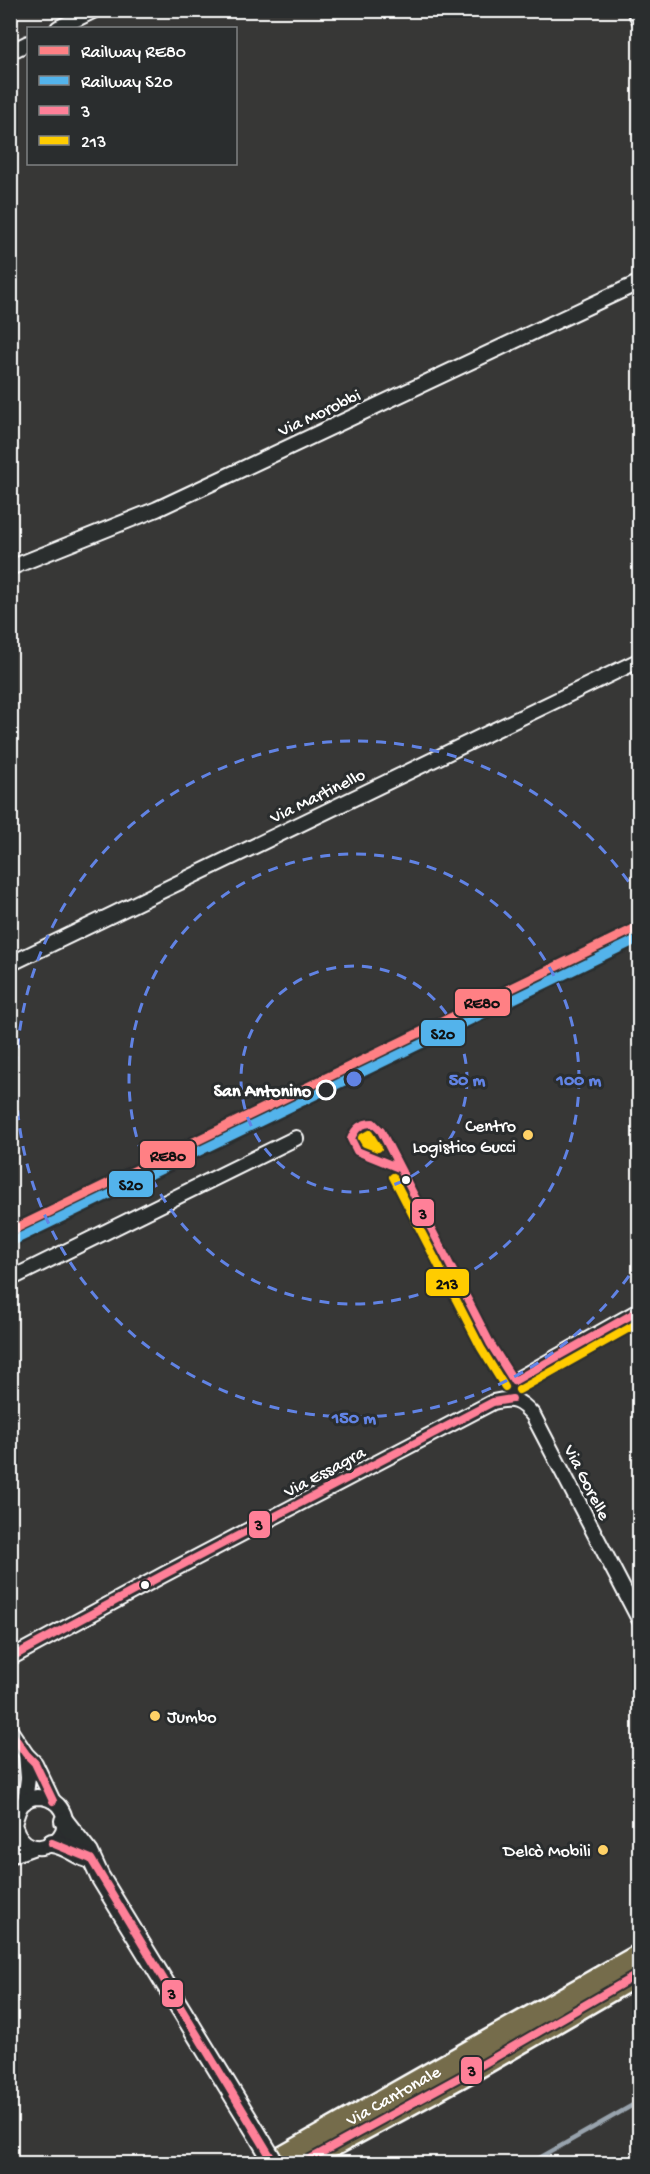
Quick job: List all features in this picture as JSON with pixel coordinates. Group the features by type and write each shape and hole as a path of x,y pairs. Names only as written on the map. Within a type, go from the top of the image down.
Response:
{"main road":[{"name":"Via Cantonale","path":"273,2163 639,1955"},
{"name":"Via Cantonale","path":"300,2163 478,2067 639,1973"}],"street":[{"path":"60,27 95,10"},
{"path":"634,10 639,21"},
{"path":"10,51 27,43"},
{"name":"Via Morobbi","path":"10,568 157,509 639,282"},
{"name":"Via Martinello","path":"10,964 639,660"},
{"path":"10,1279 296,1138"},
{"path":"512,1399 514,1381 639,1311"},
{"name":"Via Gorelle","path":"512,1399 523,1403 533,1415 639,1621"},
{"name":"Via Essagra","path":"10,1658 494,1401 512,1399"},
{"path":"10,1730 26,1755 34,1762 53,1801 63,1813 64,1821 62,1834 44,1845 10,1856"},
{"path":"25,1802 28,1778 26,1755"},
{"path":"53,1801 39,1797 25,1802 16,1813 13,1831 24,1842 44,1845 60,1844 91,1859"},
{"path":"64,1821 89,1853 273,2163"}],"waterway":[{"path":"529,2164 640,2101"}],"rail line":[{"name":"RE80","path":"10,1231 640,926"},
{"name":"S20","path":"15,1240 640,938"}],"transit line":[{"name":"3","path":"399,1168 357,1151 351,1139 354,1132 362,1125 373,1123 381,1131 490,1343 514,1381"},
{"name":"213","path":"369,1134 378,1148 365,1143 362,1138 369,1134"},
{"name":"213","path":"393,1177 481,1348 505,1387"},
{"name":"3","path":"514,1381 640,1310"},
{"name":"213","path":"519,1390 640,1322"},
{"name":"3","path":"10,1658 493,1402 512,1399"},
{"name":"3","path":"10,1731 35,1763 53,1801"},
{"name":"3","path":"52,1843 91,1859 275,2164"},
{"name":"3","path":"301,2164 478,2067 640,1973"}],"place":[{"name":"San Antonino","path":"326,1090"},
{"name":"Centro Logistico Gucci","path":"528,1135"},
{"name":"Jumbo","path":"155,1716"},
{"name":"Delcò Mobili","path":"603,1850"}]}
